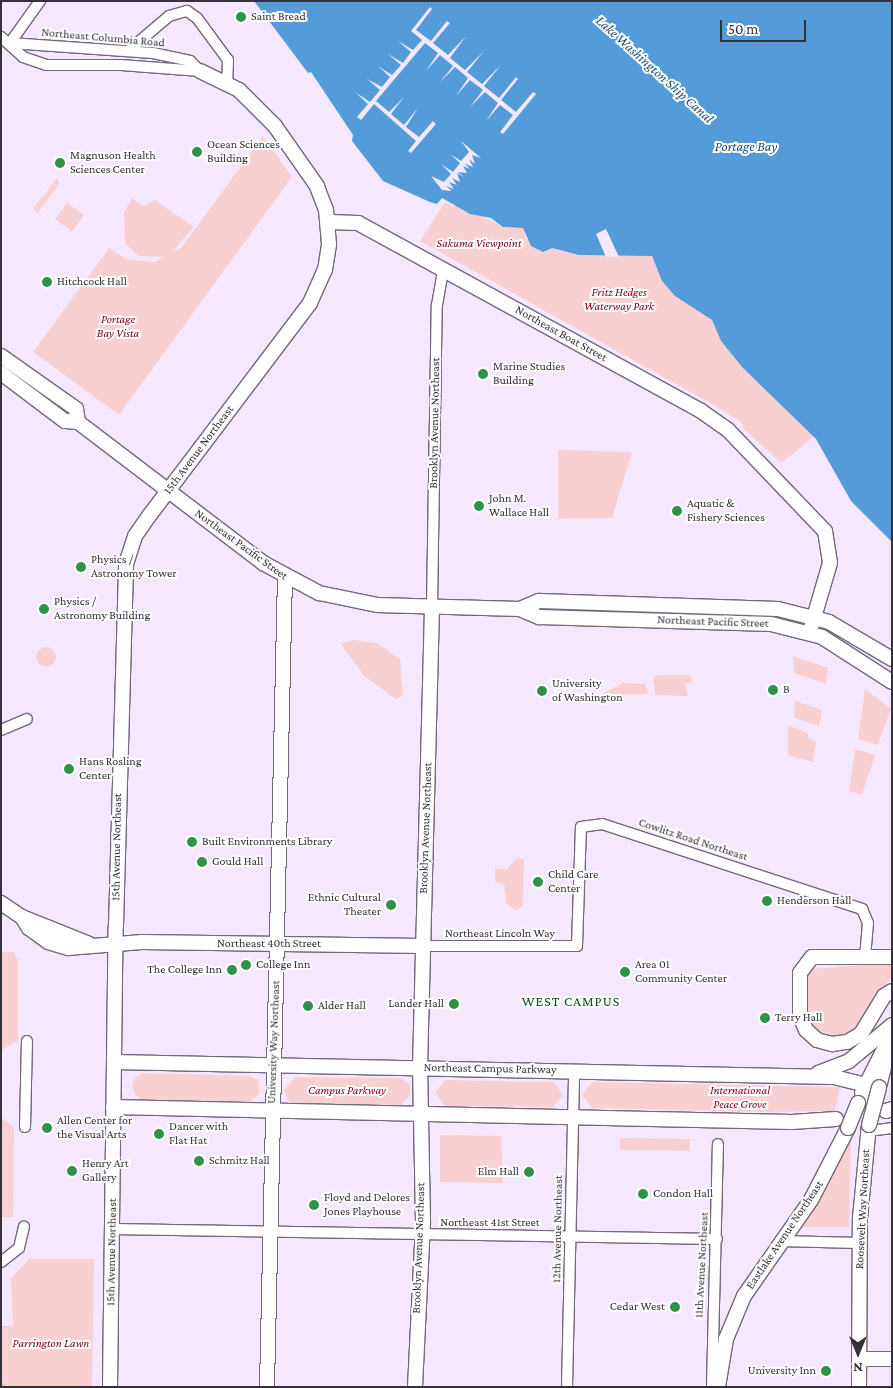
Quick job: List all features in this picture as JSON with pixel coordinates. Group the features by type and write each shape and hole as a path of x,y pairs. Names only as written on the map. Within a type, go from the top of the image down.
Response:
{"street":[{"path":"5,40 40,1"},
{"path":"128,51 169,16 187,11 197,18 228,60 227,83"},
{"name":"Northeast Columbia Road","path":"5,40 128,51 190,61 200,71"},
{"name":"Northeast Columbia Road","path":"5,40 23,57 46,65 121,65 200,71"},
{"path":"200,71 227,83 260,107 317,186 329,222"},
{"name":"Northeast Boat Street","path":"329,222 358,224 702,411 734,435 825,531 830,562 810,631"},
{"name":"15th Avenue Northeast","path":"110,1387 115,943 124,572 135,536 310,303 326,270 329,222"},
{"name":"Brooklyn Avenue Northeast","path":"415,1387 422,1235 420,1068 432,607 437,305 444,270"},
{"name":"Northeast Pacific Street","path":"1,356 76,410 78,422"},
{"name":"Northeast Pacific Street","path":"1,373 65,421 78,422 285,578 350,601 432,607 520,609 539,617 746,621 810,631 855,655 892,682"},
{"name":"University Way Northeast","path":"267,1387 285,578"},
{"name":"Northeast Pacific Street","path":"520,609 539,601 740,606 814,617 863,639 892,660"},
{"path":"1,730 27,719"},
{"name":"Cowlitz Road Northeast","path":"578,946 582,827 602,824 862,909 868,923 864,956"},
{"name":"Northeast 40th Street","path":"1,903 22,917 89,944 277,943 423,946"},
{"name":"Northeast Lincoln Way","path":"423,946 578,946"},
{"path":"892,957 817,956 808,961 800,973 799,999 802,1023 818,1040 840,1044 854,1039 892,991"},
{"path":"810,1077 849,1061 892,1025"},
{"name":"Eastlake Avenue Northeast","path":"718,1387 726,1340 737,1310 780,1241 820,1186 848,1128 865,1085 892,1033"},
{"name":"Roosevelt Way Northeast","path":"859,1387 859,1244 869,1128 892,1033"},
{"path":"25,1127 27,1041"},
{"name":"Northeast Campus Parkway","path":"114,1062 274,1064 845,1078 865,1085"},
{"name":"12th Avenue Northeast","path":"567,1387 574,1072"},
{"path":"865,1085 869,1128 892,1128"},
{"path":"114,1107 792,1122 836,1119"},
{"name":"11th Avenue Northeast","path":"712,1387 718,1144"},
{"path":"1,1262 19,1248 24,1226"},
{"name":"Northeast 41st Street","path":"112,1229 717,1239"},
{"path":"780,1241 859,1244"},
{"path":"860,1359 892,1359"}],"green space":[{"name":"Portage Bay Vista","path":"263,136 292,177 119,415 33,352 109,248 126,259 154,262 181,248"},
{"path":"58,177 59,184 38,213 33,209"},
{"path":"132,198 143,206 155,200 194,227 168,257 139,256 125,244 124,212"},
{"name":"Fritz Hedges Waterway Park","path":"445,202 454,207 456,202 503,227 523,228 526,239 561,251 652,256 662,281 675,296 712,320 721,341 742,367 814,437 781,463 744,429 741,422 719,408 420,241"},
{"path":"67,203 84,215 72,232 55,219"},
{"path":"558,450 632,452 612,518 558,519"},
{"path":"354,640 377,643 400,659 403,696 396,699 364,676 341,644"},
{"path":"46,647 53,650 56,657 53,664 46,667 39,664 36,657 39,650"},
{"path":"793,656 828,668 826,684 794,673"},
{"path":"658,675 690,675 692,683 685,683 688,696 655,695 653,678"},
{"path":"623,683 646,684 648,694 600,695"},
{"path":"865,689 891,709 878,745 858,739"},
{"path":"795,701 822,710 819,726 794,718"},
{"path":"788,725 808,733 808,738 816,741 813,762 788,755"},
{"path":"855,749 875,755 862,795 849,791"},
{"path":"516,859 524,859 523,906 515,910 506,903 504,884 495,882 495,869 507,869"},
{"path":"1,952 14,952 18,961 18,1041 1,1050"},
{"path":"892,963 892,976 857,1029 839,1038 813,1029 806,1016 804,977 811,969"},
{"path":"143,1073 250,1076 258,1080 260,1093 250,1102 142,1100 135,1095 132,1087 135,1078"},
{"name":"Campus Parkway","path":"295,1077 401,1078 409,1084 411,1094 401,1105 294,1104 287,1099 284,1090"},
{"path":"445,1080 554,1082 563,1095 553,1107 445,1106 435,1093"},
{"name":"International Peace Grove","path":"592,1082 840,1087 835,1111 762,1112 592,1108 582,1095"},
{"path":"1,1118 14,1127 13,1217 1,1217"},
{"path":"440,1135 501,1136 503,1183 440,1182"},
{"path":"851,1136 849,1227 799,1227 830,1179"},
{"path":"620,1138 690,1139 690,1151 620,1150"},
{"name":"Parrington Lawn","path":"29,1259 94,1259 92,1387 1,1387 1,1326 13,1326 11,1278"}],"water":[{"name":"Portage Bay","path":"254,1 892,1 892,542 851,501 816,439 742,367 721,341 712,320 675,296 662,281 652,256 579,255 552,248 543,252 531,246 523,228 503,227 491,218 470,214 442,198 437,204 430,202 383,181 352,141 353,135 311,72 308,73"}],"pier":[{"path":"430,7 432,9 416,30 431,41 447,21 450,23 433,43 448,55 466,36 450,58 465,70 484,51 467,72 482,84 501,65 484,86 499,98 516,77 518,79 501,100 516,112 533,92 536,94 503,134 500,132 513,115 500,105 486,121 498,103 485,92 470,107 483,90 470,80 456,96 468,78 455,67 440,82 453,66 440,55 426,71 438,53 425,43 376,101 389,112 404,97 391,114 404,125 418,108 406,127 419,137 433,121 436,124 411,153 408,151 416,141 374,104 361,120 357,117 368,104 355,92 370,102 380,90 367,79 382,87 390,77 378,66 392,75 401,65 388,54 403,63 411,52 398,41 413,50 422,40 411,31"},
{"path":"461,141 481,158 472,155 475,164 469,159 473,167 465,164 470,169 463,166 467,173 458,172 464,177 457,173 460,182 452,178 457,185 449,182 454,189 446,186 452,191 442,190 431,176 444,182 451,174 441,164 453,172 460,163 450,154 461,161 469,152"},
{"path":"606,229 619,257 606,257 596,234"}],"place":[{"name":"Saint Bread","path":"241,17"},
{"name":"Ocean Sciences Building","path":"197,152"},
{"name":"Magnuson Health Sciences Center","path":"60,163"},
{"name":"Hitchcock Hall","path":"47,282"},
{"name":"Marine Studies Building","path":"483,374"},
{"name":"John M. Wallace Hall","path":"479,506"},
{"name":"Aquatic & Fishery Sciences","path":"677,511"},
{"name":"Physics / Astronomy Tower","path":"81,567"},
{"name":"Physics / Astronomy Building","path":"44,609"},
{"name":"B","path":"773,690"},
{"name":"University of Washington","path":"542,691"},
{"name":"Hans Rosling Center","path":"69,769"},
{"name":"Built Environments Library","path":"192,842"},
{"name":"Gould Hall","path":"202,862"},
{"name":"Child Care Center","path":"538,882"},
{"name":"Henderson Hall","path":"767,901"},
{"name":"Ethnic Cultural Theater","path":"391,905"},
{"name":"College Inn","path":"246,965"},
{"name":"The College Inn","path":"232,970"},
{"name":"Area 01 Community Center","path":"625,972"},
{"name":"Lander Hall","path":"454,1004"},
{"name":"Alder Hall","path":"308,1006"},
{"name":"Terry Hall","path":"765,1018"},
{"name":"Allen Center for the Visual Arts","path":"47,1128"},
{"name":"Dancer with Flat Hat","path":"159,1134"},
{"name":"Schmitz Hall","path":"199,1161"},
{"name":"Henry Art Gallery","path":"72,1171"},
{"name":"Elm Hall","path":"529,1172"},
{"name":"Condon Hall","path":"643,1194"},
{"name":"Floyd and Delores Jones Playhouse","path":"314,1205"},
{"name":"Cedar West","path":"675,1307"},
{"name":"University Inn","path":"826,1371"}],"district":[{"name":"WEST CAMPUS","path":"571,1001"}],"water label":[{"name":"Lake Washington Ship Canal","path":"655,69"}],"park label":[{"name":"Sakuma Viewpoint","path":"479,244"}]}
